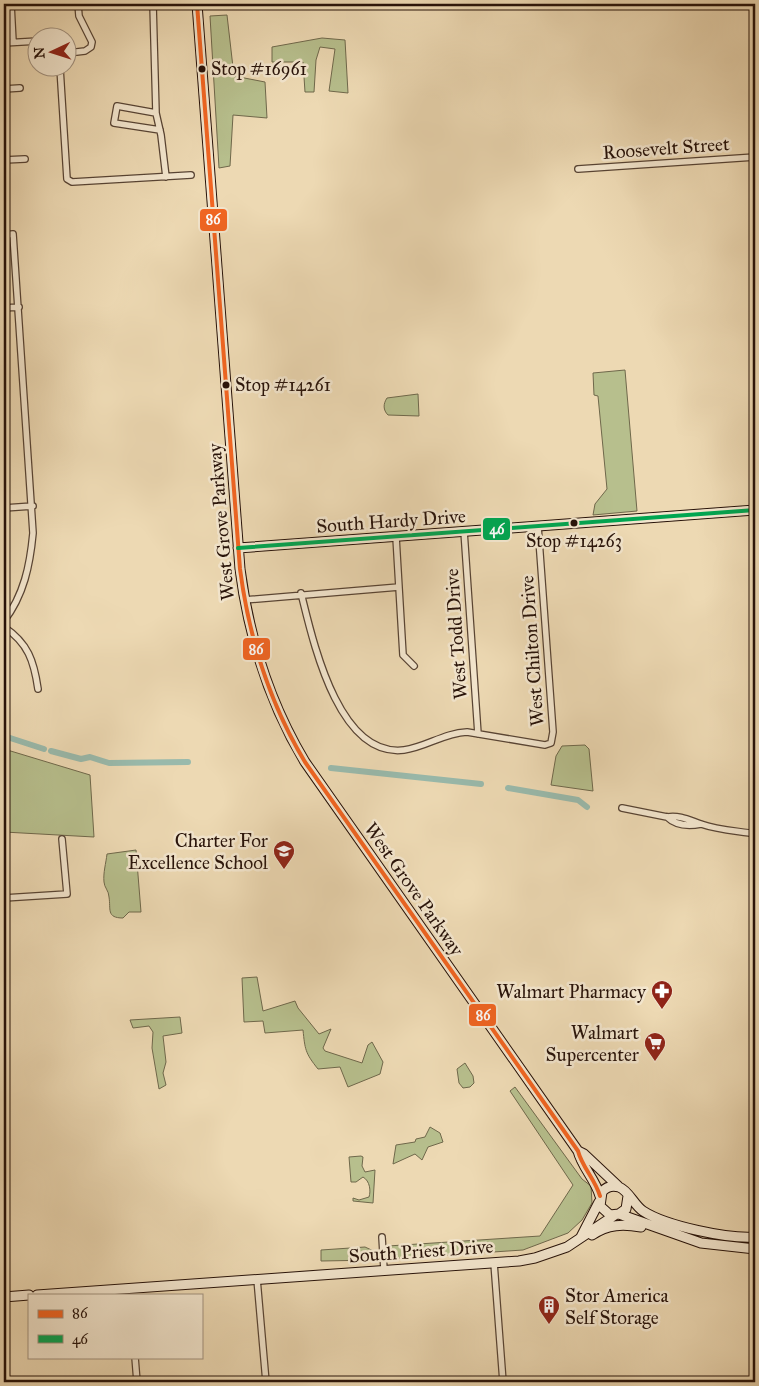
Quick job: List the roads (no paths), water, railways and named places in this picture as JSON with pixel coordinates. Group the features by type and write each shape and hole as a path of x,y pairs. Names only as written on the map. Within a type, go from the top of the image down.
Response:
{"street":[{"path":"11,4 13,42"},
{"path":"78,4 79,16 92,42 91,47 85,51 78,52"},
{"path":"153,4 156,113 166,177"},
{"name":"West Grove Parkway","path":"197,4 238,548 244,600 253,640 266,683 285,725 308,766 578,1151 580,1158 596,1182 600,1199"},
{"path":"4,43 28,41"},
{"path":"61,78 67,179 72,182 191,175"},
{"path":"4,89 20,88"},
{"path":"156,113 117,106 114,123 160,130"},
{"name":"Roosevelt Street","path":"578,169 755,157"},
{"path":"4,160 24,159"},
{"path":"4,235 13,234 33,506 33,533 29,566 13,608 4,621"},
{"path":"4,308 19,307"},
{"path":"4,508 33,506"},
{"name":"South Hardy Drive","path":"238,548 755,510"},
{"name":"West Chilton Drive","path":"478,734 540,744 551,743 553,732 538,526"},
{"name":"West Todd Drive","path":"464,532 478,734"},
{"path":"396,537 404,655 414,666"},
{"path":"244,600 399,587"},
{"path":"301,594 313,640 326,677 350,724 362,738 374,745 388,749 404,750 455,733 478,734"},
{"path":"4,627 17,635 33,657 38,689"},
{"path":"622,808 667,817 683,818 701,824 755,834"},
{"path":"4,898 66,894 62,839"},
{"name":"West Grove Parkway","path":"578,1151 584,1154 618,1186"},
{"path":"753,1237 714,1234 663,1219 638,1208 618,1186 609,1187 600,1199 603,1210 667,1232 708,1244 755,1249"},
{"path":"617,1215 626,1209 628,1196"},
{"name":"South Priest Drive","path":"581,1237 600,1199"},
{"name":"South Priest Drive","path":"67,1294 128,1292 257,1279 535,1258 573,1243 617,1215"},
{"path":"573,1243 589,1238 599,1230 618,1225 667,1232"},
{"path":"382,1237 384,1270"},
{"path":"708,1244 714,1240 740,1242 753,1237"},
{"path":"494,1262 504,1382"},
{"path":"257,1279 266,1382"},
{"path":"4,1297 28,1295"},
{"path":"135,1358 137,1382"}],"waterway":[{"path":"4,736 44,749"},
{"path":"51,751 81,759 90,757 109,763 188,762"},
{"path":"331,768 481,784"},
{"path":"508,788 578,800 587,807"}],"place":[{"name":"Stop #16961","path":"202,69"},
{"name":"Stop #14261","path":"226,385"},
{"name":"Stop #14263","path":"574,523"},
{"name":"Charter For Excellence School","path":"284,870"},
{"name":"Walmart Pharmacy","path":"662,1010"},
{"name":"Walmart Supercenter","path":"655,1062"},
{"name":"Stor America Self Storage","path":"549,1325"}]}
